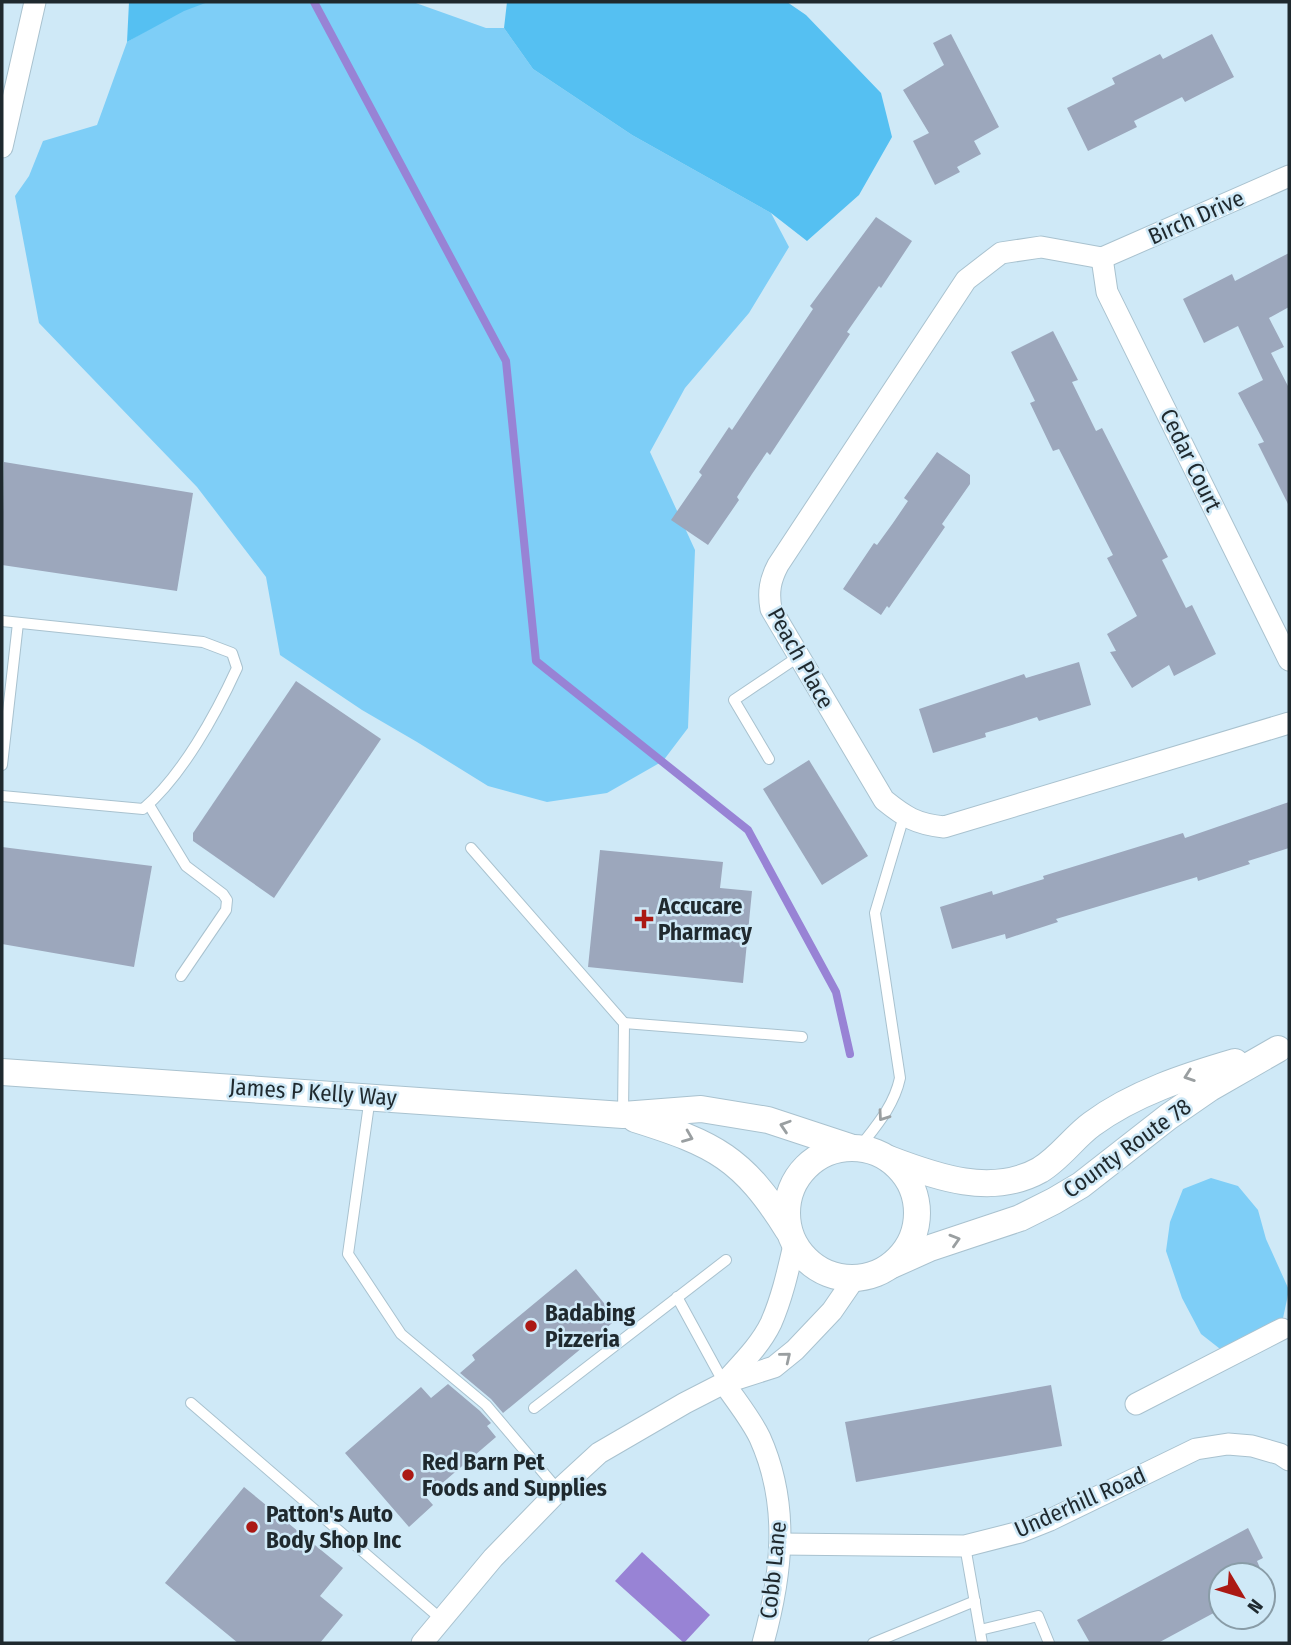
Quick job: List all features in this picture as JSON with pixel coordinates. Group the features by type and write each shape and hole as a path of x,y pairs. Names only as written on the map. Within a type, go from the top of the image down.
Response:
{"street":[{"path":"2,147 35,2"},
{"name":"Birch Drive","path":"1102,258 1289,176"},
{"name":"Peach Place","path":"1102,258 1041,247 1001,253 966,280 772,577 768,593 771,609 884,800 904,816 922,825 944,827 1289,723"},
{"name":"Cedar Court","path":"1102,258 1107,292 1289,660"},
{"name":"County Route 78","path":"889,1158 932,1175 964,1182 995,1183 1023,1177 1041,1169 1093,1124 1120,1106 1170,1083 1283,1047"},
{"name":"County Route 78","path":"892,1265 930,1248 1020,1218 1054,1201 1081,1185 1210,1088 1283,1047"},
{"name":"James P Kelly Way","path":"2,1072 624,1115 701,1109 768,1120 854,1148"},
{"name":"James P Kelly Way","path":"624,1115 714,1148 748,1176 768,1199 791,1238"},
{"path":"724,1383 770,1324 791,1238 787,1212 790,1192 799,1175 813,1160 830,1151 854,1148 870,1150 889,1158 904,1173 914,1191 918,1211 911,1241 892,1265 874,1275 854,1279 836,1277 819,1270 805,1259 791,1238"},
{"path":"422,1643 493,1558 558,1490 599,1453 724,1383 774,1367 795,1350 832,1311 854,1279"},
{"path":"1136,1404 1282,1329"},
{"name":"Cobb Lane","path":"724,1383 759,1436 780,1507 781,1544 772,1610 763,1643"},
{"name":"Underhill Road","path":"781,1544 965,1546 1020,1532 1050,1520 1196,1449 1228,1444 1252,1446 1280,1454 1289,1460"}],"lane":[{"path":"2,621 203,642 232,653 237,667 224,697 162,793 143,809 2,796"},
{"path":"2,765 18,623"},
{"path":"769,759 734,700 798,657"},
{"path":"149,805 187,866 227,900 226,910 181,976"},
{"path":"854,1148 887,1111 897,1094 900,1079 875,913 904,816"},
{"path":"471,848 624,1023 624,1115"},
{"path":"624,1023 802,1037"},
{"path":"370,1096 348,1254 401,1334 486,1405 558,1490"},
{"path":"534,1408 726,1260"},
{"path":"677,1297 724,1383"},
{"path":"191,1403 441,1619"},
{"path":"965,1546 982,1643"},
{"path":"873,1643 975,1601"},
{"path":"980,1630 1038,1616 1049,1643"}],"shaded area":[{"path":"129,2 208,2 184,11 127,42"},
{"path":"196,2 413,2 486,28 504,28 533,69 632,135 771,213 789,247 749,313 685,388 650,452 695,550 688,728 663,761 607,793 547,802 488,786 362,710 280,655 266,577 197,487 39,323 15,196 29,176 43,141 97,125 127,42"},
{"path":"507,2 787,2 806,15 881,93 892,137 859,195 807,241 771,213 632,135 533,69 504,28"},
{"path":"1211,1178 1238,1186 1258,1210 1266,1239 1289,1290 1279,1337 1224,1352 1201,1334 1182,1298 1166,1251 1170,1222 1183,1189"},
{"path":"642,1552 710,1615 684,1643 615,1581"}],"building":[{"path":"951,34 999,127 974,141 981,154 957,167 960,172 935,185 913,141 929,133 903,90 944,65 933,43"},
{"path":"1212,34 1234,77 1185,102 1182,97 1134,121 1137,127 1088,151 1067,108 1115,84 1112,78 1160,54 1163,59"},
{"path":"876,217 912,241 847,332 850,334 770,455 767,452 752,474 737,497 739,500 708,545 671,520 702,475 699,472 729,427 732,430 813,309 810,306"},
{"path":"1289,253 1289,307 1269,318 1284,347 1271,353 1289,388 1289,506 1258,444 1264,442 1238,393 1263,380 1238,326 1204,343 1183,299 1232,274 1235,281"},
{"path":"1053,331 1078,380 1072,382 1096,431 1102,428 1168,557 1162,560 1186,608 1192,605 1216,654 1174,676 1169,665 1132,688 1110,652 1116,651 1107,634 1137,616 1107,558 1113,555 1059,449 1053,451 1030,403 1035,401 1011,352"},
{"path":"937,452 970,475 970,484 942,524 945,527 889,608 887,606 881,615 843,589 874,543 877,545 893,523 908,501 904,498"},
{"path":"4,462 193,493 177,591 2,565"},
{"path":"1079,662 1091,705 1039,721 1037,717 985,733 986,737 933,753 919,709 1024,674 1026,678"},
{"path":"296,681 381,739 274,898 193,841 193,833"},
{"path":"809,760 868,856 822,885 763,789"},
{"path":"1289,802 1289,848 1198,881 1197,877 1056,919 1058,922 1006,939 1005,934 952,949 940,907 992,891 993,895 1044,879 1043,876 1183,833 1185,838"},
{"path":"2,847 152,866 134,967 2,944"},
{"path":"600,850 723,862 720,888 752,891 743,983 588,967"},
{"path":"576,1269 617,1319 503,1413 460,1373 475,1360 472,1355"},
{"name":"Red Barn Pet Foods and Supplies","path":"448,1384 491,1423 487,1426 496,1437 426,1497 433,1505 409,1527 345,1453 421,1387 431,1398"},
{"path":"1051,1385 1062,1446 856,1482 845,1422"},
{"name":"Patton's Auto Body Shop Inc","path":"244,1487 343,1568 320,1596 343,1615 320,1643 238,1643 165,1583"},
{"path":"1248,1528 1263,1558 1257,1561 1207,1561 1207,1617 1158,1643 1090,1643 1077,1620"}],"waterway":[{"path":"314,2 506,361 536,661 748,830 836,992 850,1054"}],"place":[{"name":"Accucare Pharmacy","path":"644,919"},
{"name":"Badabing Pizzeria","path":"531,1326"},
{"name":"Red Barn Pet Foods and Supplies","path":"408,1475"},
{"name":"Patton's Auto Body Shop Inc","path":"252,1527"}]}
